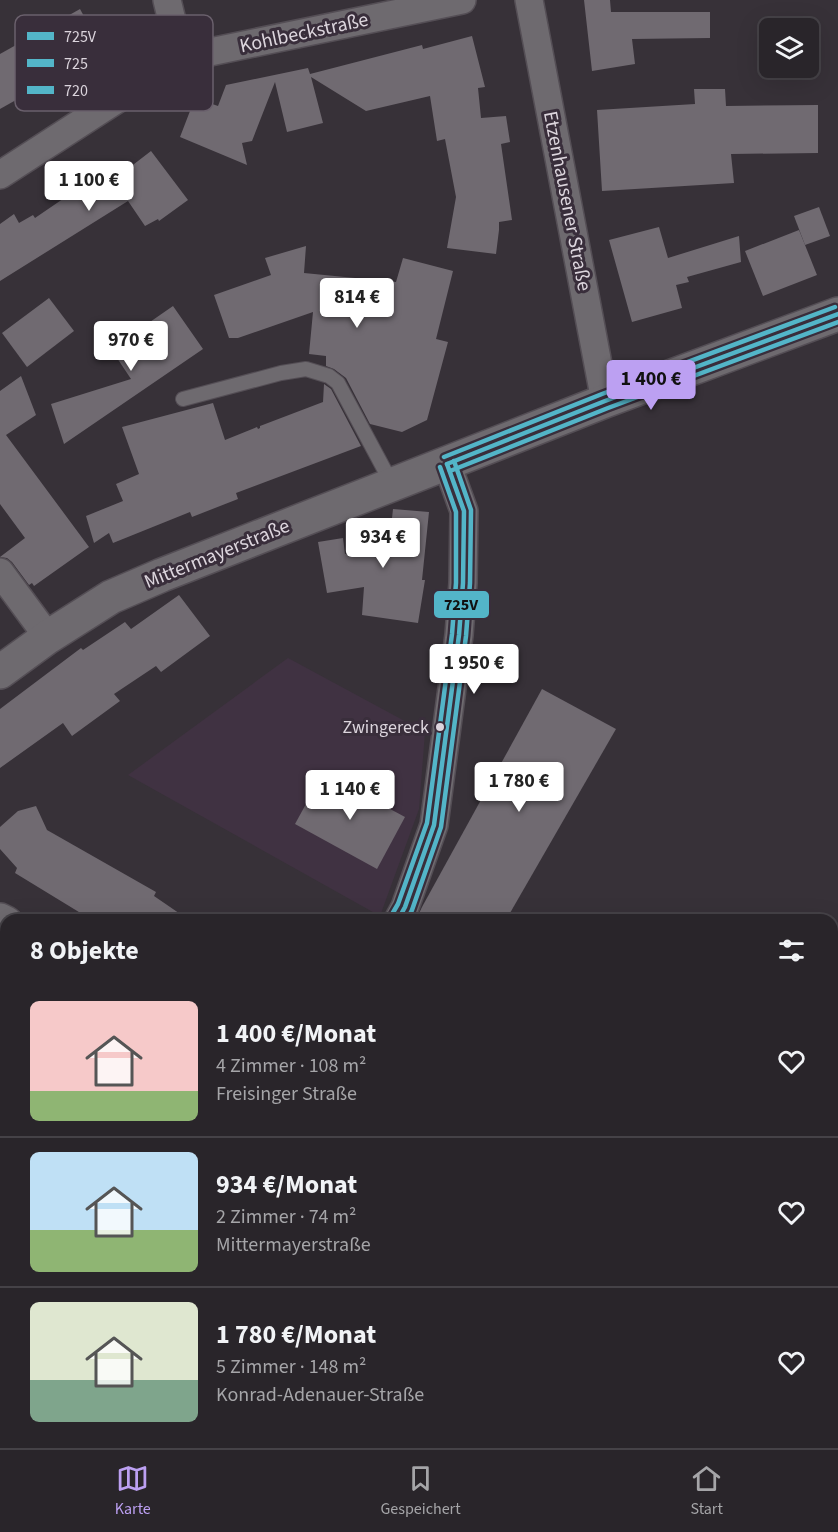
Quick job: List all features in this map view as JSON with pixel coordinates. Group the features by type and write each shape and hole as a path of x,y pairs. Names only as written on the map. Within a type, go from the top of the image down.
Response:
{"main road":[{"name":"Mittermayerstraße","path":"0,672 48,637 111,597 162,575 605,401 838,314"}],"street":[{"path":"167,0 171,15"},
{"name":"Kohlbeckstraße","path":"213,51 462,0"},
{"name":"Etzenhausener Straße","path":"529,0 605,401"},
{"name":"Kohlbeckstraße","path":"0,175 99,111"},
{"path":"401,914 434,825 459,635 463,583 464,511 447,464"},
{"path":"0,572 48,637"}],"lane":[{"path":"183,399 297,370 306,369 329,376 338,383 392,485"}],"shaded area":[{"path":"288,658 425,732 419,809 381,914 376,914 128,775"}],"building":[{"path":"584,0 610,0 611,12 710,12 710,38 632,39 635,64 592,71"},
{"path":"80,9 83,15 69,15"},
{"path":"472,36 485,87 478,88 481,118 506,116 510,142 501,144 512,220 499,222 496,254 447,248 456,197 445,139 437,141 430,96 366,111 311,77 323,123 287,132 275,82 252,141 242,143 247,165 180,137 190,111 213,111 213,104 218,106 226,85 308,68 310,74 422,45 423,49"},
{"path":"15,46 15,101 0,109 0,54"},
{"path":"694,89 725,89 726,106 818,105 818,153 731,154 734,183 602,191 597,110 695,104"},
{"path":"151,151 188,200 159,221 158,219 145,226 128,201 0,281 0,224 14,214 19,223 33,215 35,218 95,177 103,188"},
{"path":"819,207 830,236 805,245 794,216"},
{"path":"659,227 668,258 739,236 741,262 687,277 689,282 676,285 682,308 632,322 609,240"},
{"path":"799,230 817,275 763,296 745,251"},
{"path":"306,246 304,273 396,282 403,258 453,271 436,339 448,342 427,420 402,432 370,424 346,378 326,366 326,356 309,354 313,312 238,338 229,338 214,295 271,275 265,258"},
{"path":"49,298 74,331 27,367 2,333"},
{"path":"173,306 203,349 64,444 51,404 131,379 111,349"},
{"path":"21,376 36,415 6,435 89,547 34,586 32,583 29,585 12,562 0,557 25,538 0,504 0,391"},
{"path":"324,384 331,389 361,446 236,493 238,499 192,517 190,512 113,543 109,533 94,543 86,516 123,501 116,484 139,474 122,427 213,403 225,440 323,402"},
{"path":"393,509 429,512 422,580 425,580 418,623 362,615 364,587 327,593 318,542 343,538 345,554 389,546"},
{"path":"179,595 210,636 161,672 156,666 114,694 120,701 72,736 63,723 0,768 0,709 81,648 83,650 125,622 131,629"},
{"path":"542,689 616,729 509,914 419,914"},
{"path":"323,773 405,817 377,869 295,824"},
{"path":"36,806 47,830 156,892 154,896 180,914 82,914 15,873 17,868 0,849 0,827 18,811"}],"transit line":[{"name":"720","path":"444,457 602,394 835,307"},
{"name":"725V","path":"447,464 605,401 838,314"},
{"name":"725","path":"450,471 608,408 838,322"},
{"name":"725","path":"410,914 441,827 466,636 470,583 471,510 454,461"},
{"name":"725V","path":"401,914 434,825 459,635 463,583 464,511 447,464"},
{"name":"720","path":"392,914 398,904 427,823 452,634 456,583 456,512 440,467"}],"place":[{"name":"Zwingereck","path":"440,727"}]}
